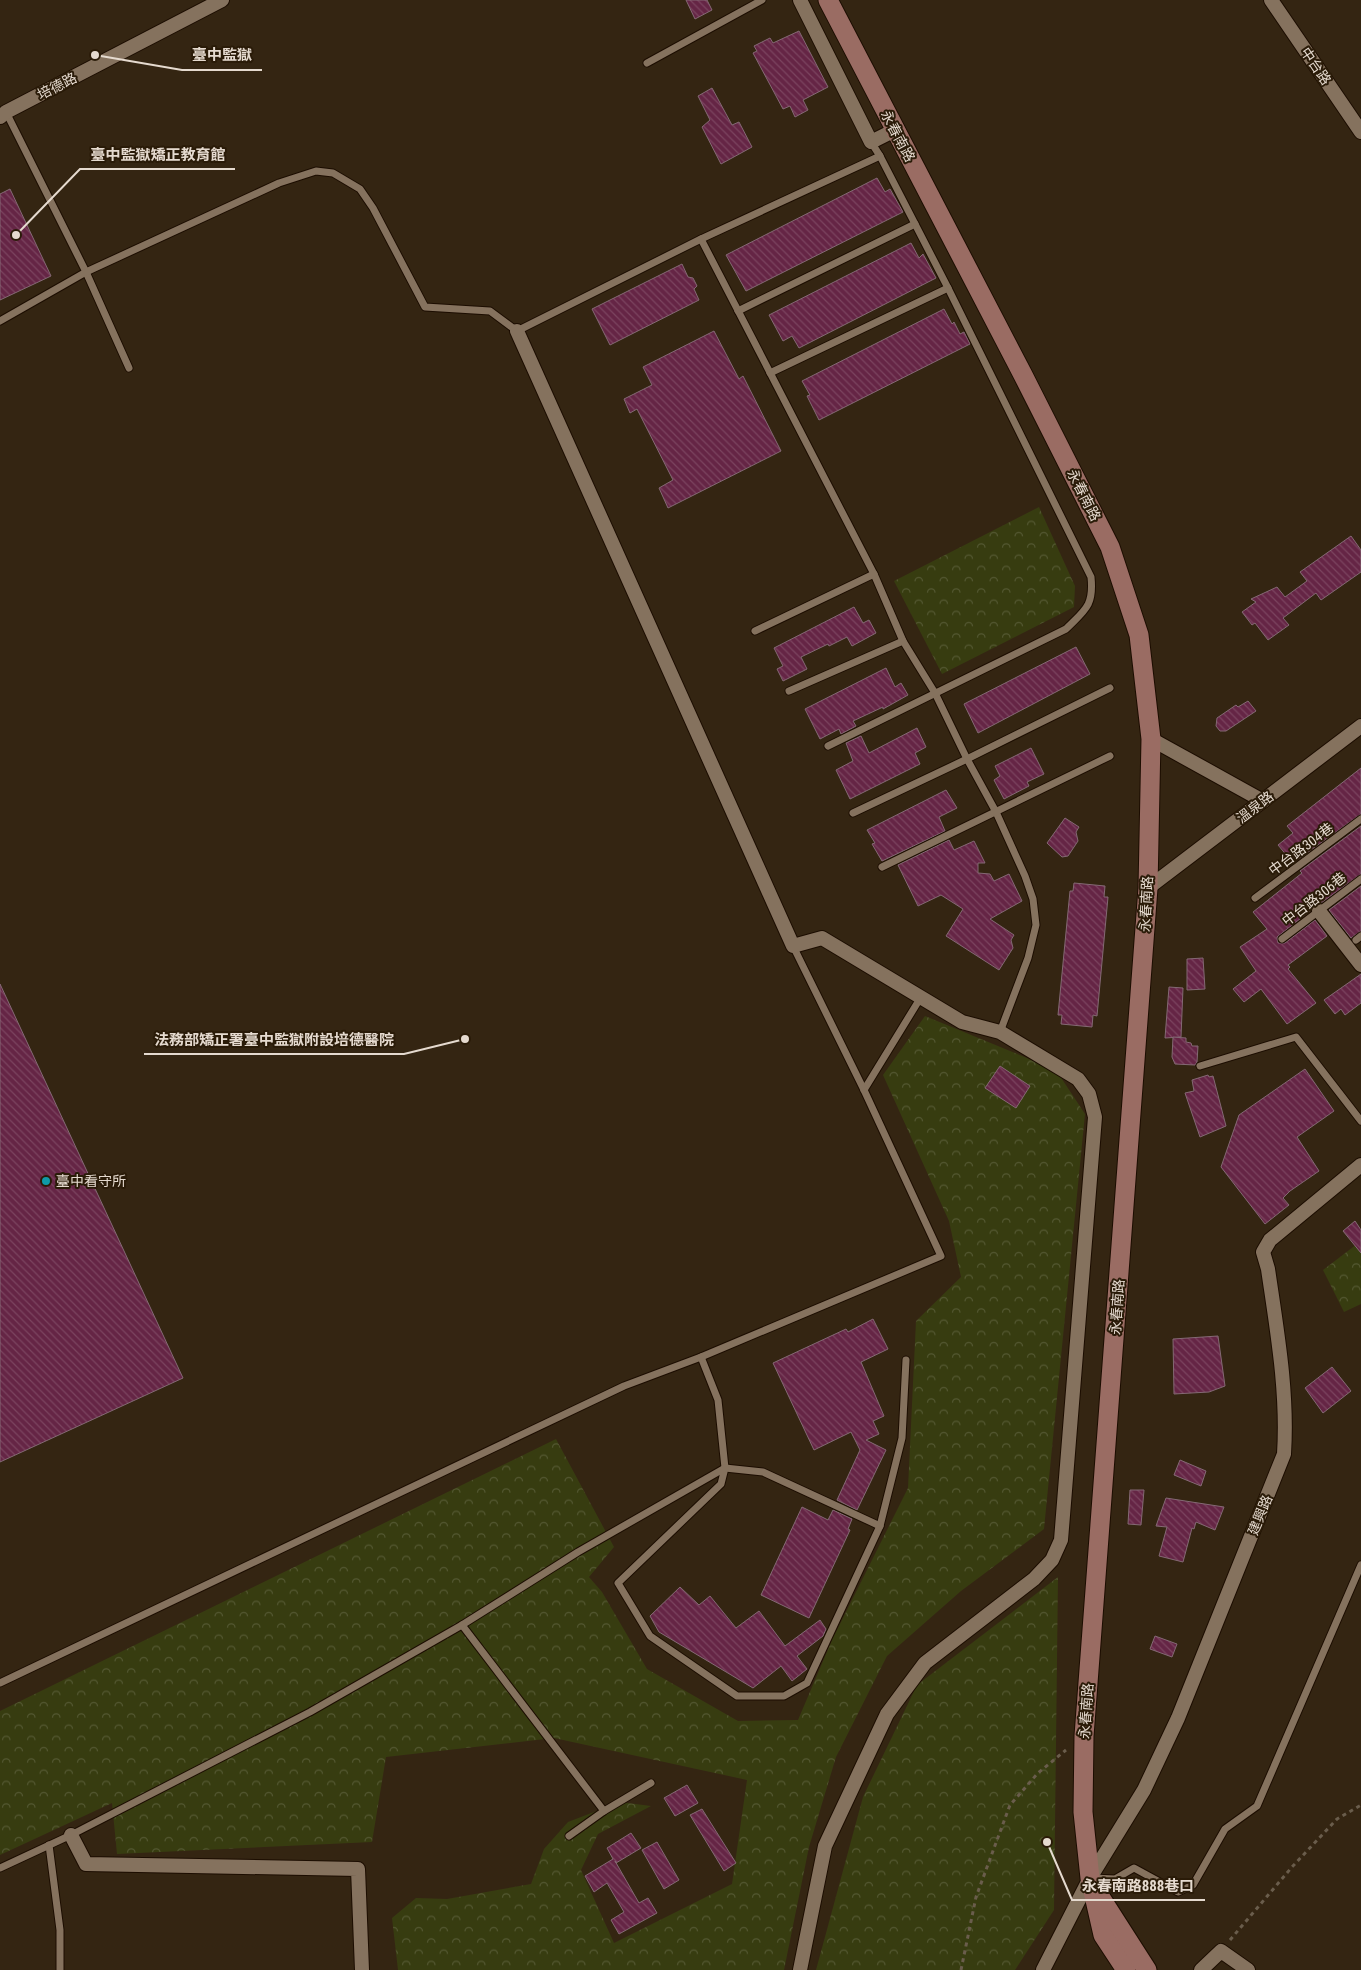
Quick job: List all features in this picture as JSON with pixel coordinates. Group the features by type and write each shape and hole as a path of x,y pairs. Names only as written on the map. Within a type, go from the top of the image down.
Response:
{"street":[{"name":"培德路","path":"3,114 222,0"},
{"path":"800,0 871,142 895,130"},
{"name":"永春南路","path":"828,0 1019,366 1110,547 1139,635 1151,739 1148,888 1084,1736 1083,1812 1090,1878 1103,1935 1126,1970"},
{"name":"中台路","path":"1271,0 1361,132"},
{"path":"517,331 793,946 822,938 962,1022 1000,1032 1078,1079 1089,1094 1095,1117 1060,1540 1052,1560 1034,1579 925,1663 887,1714 825,1846 800,1970"},
{"name":"溫泉路","path":"1148,888 1361,726"},
{"path":"1151,739 1263,801"},
{"path":"1319,911 1361,965"},
{"name":"建興路","path":"1043,1970 1090,1878 1144,1790 1178,1718 1284,1454 1286,1424 1285,1390 1268,1269 1263,1252 1270,1240 1361,1165"},
{"path":"71,1835 86,1864 358,1869 362,1970"},
{"name":"永春南路","path":"1090,1878 1147,1970"},
{"path":"1201,1970 1221,1951 1248,1970"}],"lane":[{"path":"647,63 762,0"},
{"path":"3,114 86,272 129,368"},
{"path":"828,746 1066,630 1089,607 1092,590 1091,577 948,288 871,142"},
{"path":"0,321 86,272 279,183 316,171 333,173 360,189 373,208 425,307 490,311 517,331 701,239 880,156"},
{"path":"738,311 915,224"},
{"path":"701,239 874,574 903,641 935,693 967,759 996,812 1025,876 1033,899 1036,925 1028,958 1000,1032"},
{"path":"770,373 948,288"},
{"path":"755,631 874,574"},
{"path":"789,691 903,641"},
{"path":"853,813 1110,688"},
{"path":"882,867 1110,756"},
{"name":"中台路304巷","path":"1256,898 1361,819"},
{"name":"中台路306巷","path":"1282,939 1361,879"},
{"path":"0,1683 624,1386 701,1357 941,1256 864,1090 793,946"},
{"path":"864,1090 921,997"},
{"path":"1200,1066 1296,1037 1361,1122"},
{"path":"701,1357 718,1400 725,1468 721,1484 618,1583 650,1636 738,1696 784,1696 807,1683 880,1526 902,1438 906,1360"},
{"path":"0,1868 71,1835 310,1712 462,1625 578,1552 725,1468 763,1472 880,1526"},
{"path":"1090,1878 1114,1879 1134,1868 1178,1892 1193,1885 1225,1829 1257,1806 1361,1565"},
{"path":"462,1625 604,1811"},
{"path":"569,1836 604,1811 651,1783"},
{"path":"49,1845 60,1930 60,1970"}],"path":[{"path":"961,1970 976,1897 1010,1805 1038,1773 1084,1736"},
{"path":"1221,1951 1292,1867 1337,1819 1361,1805"}],"green space":[{"path":"1039,507 1075,586 1074,607 942,674 894,581"},
{"path":"925,1016 1056,1070 1085,1114 1044,1529 961,1591 887,1656 836,1757 809,1847 784,1970 398,1970 392,1918 416,1898 447,1899 531,1884 544,1849 568,1822 620,1802 651,1806 598,1834 581,1870 614,1943 732,1884 747,1780 554,1738 386,1757 372,1842 117,1854 112,1803 0,1855 0,1711 556,1439 614,1547 589,1577 602,1592 647,1669 738,1721 798,1720 832,1640 908,1488 916,1321 961,1277 949,1221 883,1075"},
{"path":"1361,1241 1361,1304 1344,1312 1323,1270"},
{"path":"1058,1577 1054,1910 1015,1970 816,1970 863,1797 917,1685"}],"building":[{"path":"686,0 707,0 712,10 695,19"},
{"path":"799,31 828,87 803,100 808,110 795,117 790,106 783,109 753,53 757,51 754,46 770,38 773,43"},
{"path":"712,88 732,125 739,122 752,147 721,164 702,127 710,120 698,96"},
{"path":"877,178 885,192 890,189 903,212 746,291 726,255"},
{"path":"10,189 51,276 0,300 0,194"},
{"path":"911,243 919,258 923,254 936,278 799,348 792,336 783,341 769,315"},
{"path":"682,264 688,277 693,278 697,286 694,289 699,300 610,345 592,309"},
{"path":"944,309 952,324 954,322 960,334 964,332 970,344 819,420 807,396 810,395 802,381"},
{"path":"714,331 739,379 743,376 781,451 668,508 659,488 673,480 637,409 630,413 624,399 652,385 643,367"},
{"path":"1351,536 1361,550 1361,572 1321,600 1316,593 1283,618 1289,625 1268,640 1255,623 1252,625 1242,612 1256,602 1251,599 1277,587 1285,597 1307,581 1300,572"},
{"path":"854,607 863,623 869,620 876,633 852,646 847,637 801,657 807,669 783,681 777,669 783,666 774,648"},
{"path":"1076,647 1090,674 978,733 964,704"},
{"path":"886,668 895,687 901,683 908,695 883,709 883,707 853,721 856,726 841,734 839,729 820,739 805,709"},
{"path":"1248,701 1256,711 1226,731 1220,731 1216,726 1217,718 1236,705 1238,707"},
{"path":"917,728 926,747 915,753 920,764 850,799 836,770 853,761 846,743 861,736 869,753"},
{"path":"1031,748 1044,774 1027,782 1029,786 1004,799 994,780 1000,776 995,766"},
{"path":"1361,768 1361,814 1293,863 1278,845 1293,833 1287,826"},
{"path":"946,790 957,808 939,817 945,831 882,861 872,844 875,843 867,830"},
{"path":"1065,818 1079,827 1076,832 1078,841 1068,856 1062,857 1047,843"},
{"path":"1361,826 1361,874 1321,903 1314,904 1310,911 1277,937 1278,943 1285,943 1315,920 1327,936 1288,965 1290,967 1288,969 1316,1003 1287,1024 1261,989 1244,1002 1233,989 1256,971 1240,947 1267,929 1253,912 1302,873 1300,871"},
{"path":"949,840 954,850 974,841 985,863 978,863 978,873 990,874 994,881 1009,874 1022,901 990,919 1014,935 1011,940 1013,948 999,970 946,936 963,909 941,895 918,906 898,865"},
{"path":"1074,883 1105,886 1104,897 1108,897 1097,1016 1093,1015 1092,1027 1061,1024 1062,1015 1058,1015 1070,891 1073,891"},
{"path":"1361,886 1361,931 1351,938 1329,910"},
{"path":"1203,958 1205,989 1187,990 1187,959"},
{"path":"1361,974 1361,1003 1345,1015 1341,1009 1335,1014 1324,1000"},
{"name":"臺中看守所","path":"0,984 183,1378 0,1462"},
{"path":"1169,987 1183,988 1181,1037 1165,1038"},
{"path":"1173,1037 1186,1038 1186,1042 1191,1043 1192,1046 1198,1046 1197,1062 1195,1065 1175,1064 1172,1057"},
{"path":"1000,1066 1030,1086 1016,1108 985,1088"},
{"path":"1305,1069 1334,1111 1297,1137 1319,1171 1290,1191 1283,1198 1289,1205 1265,1224 1221,1167 1239,1115"},
{"path":"1208,1075 1209,1077 1213,1076 1226,1126 1200,1137 1185,1093 1194,1091 1192,1080"},
{"path":"1355,1221 1361,1230 1361,1253 1343,1231"},
{"path":"873,1319 888,1349 861,1362 884,1416 873,1421 879,1434 866,1440 886,1450 857,1510 837,1500 860,1450 851,1432 814,1450 773,1363 846,1329 848,1332"},
{"path":"1218,1336 1225,1386 1209,1392 1174,1394 1173,1339"},
{"path":"1332,1367 1351,1391 1323,1413 1305,1388"},
{"path":"1180,1460 1206,1471 1201,1486 1174,1475"},
{"path":"1130,1490 1144,1490 1141,1525 1128,1524"},
{"path":"1166,1498 1224,1507 1215,1530 1196,1522 1194,1529 1192,1528 1183,1562 1159,1556 1167,1527 1156,1526"},
{"path":"802,1507 828,1520 833,1510 852,1519 848,1529 850,1530 809,1618 761,1595"},
{"path":"680,1587 699,1605 710,1596 736,1628 759,1611 785,1646 820,1620 826,1629 823,1636 797,1656 807,1669 792,1681 781,1666 753,1688 659,1632 650,1616"},
{"path":"1155,1636 1177,1644 1172,1657 1150,1649"},
{"path":"687,1785 698,1803 675,1816 664,1798"},
{"path":"702,1809 736,1863 724,1871 690,1815"},
{"path":"631,1833 641,1848 616,1863 639,1903 648,1898 657,1913 619,1934 611,1920 624,1912 607,1883 594,1892 585,1876 613,1859 607,1848"},
{"path":"657,1842 679,1880 664,1889 642,1850"}],"place":[{"name":"臺中監獄","path":"95,55"},
{"name":"臺中監獄矯正教育館","path":"16,235"},
{"name":"法務部矯正署臺中監獄附設培德醫院","path":"465,1039"},
{"name":"臺中看守所","path":"46,1181"},
{"name":"永春南路888巷口","path":"1047,1842"}]}
